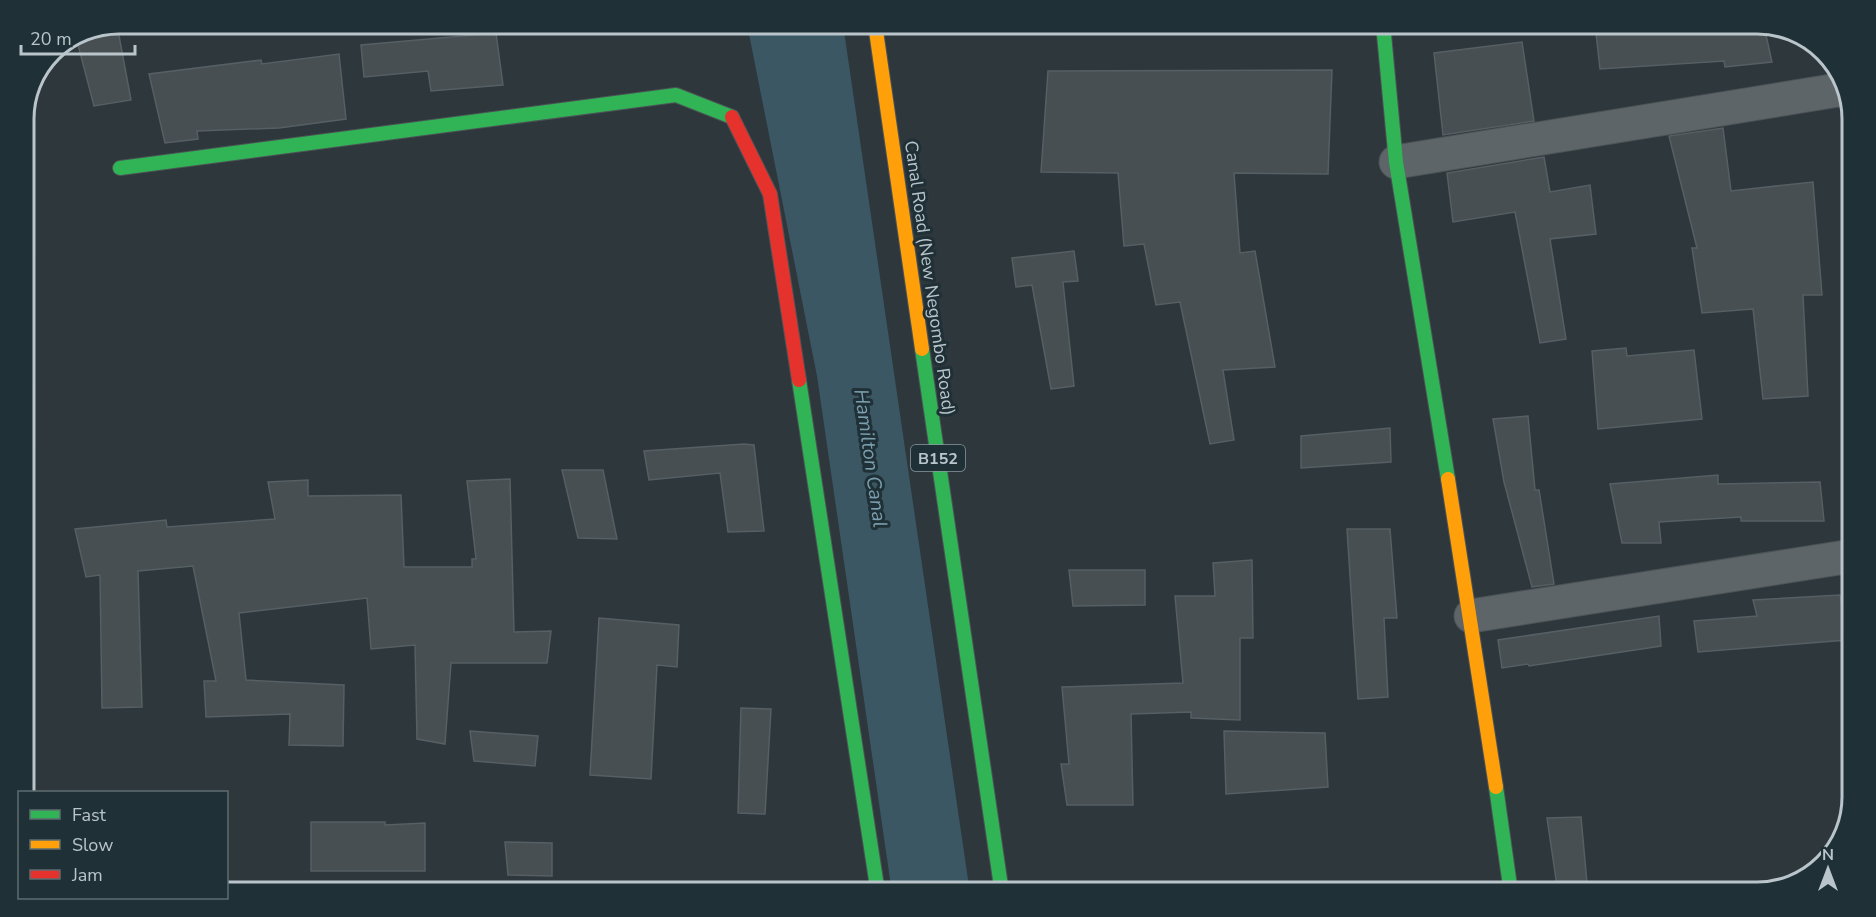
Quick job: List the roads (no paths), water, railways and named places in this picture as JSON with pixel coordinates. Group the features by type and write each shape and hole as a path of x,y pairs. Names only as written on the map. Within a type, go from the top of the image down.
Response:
{"street":[{"name":"Canal Road (New Negombo Road)","path":"875,34 1000,882"},
{"path":"1384,34 1396,162 1471,616 1509,882"},
{"path":"1396,162 1836,90"},
{"path":"120,168 676,95 731,115 770,194 876,882"},
{"path":"1471,616 1842,558"}],"water":[{"name":"Hamilton Canal","path":"749,34 844,34 968,882 890,882 817,376"}]}
